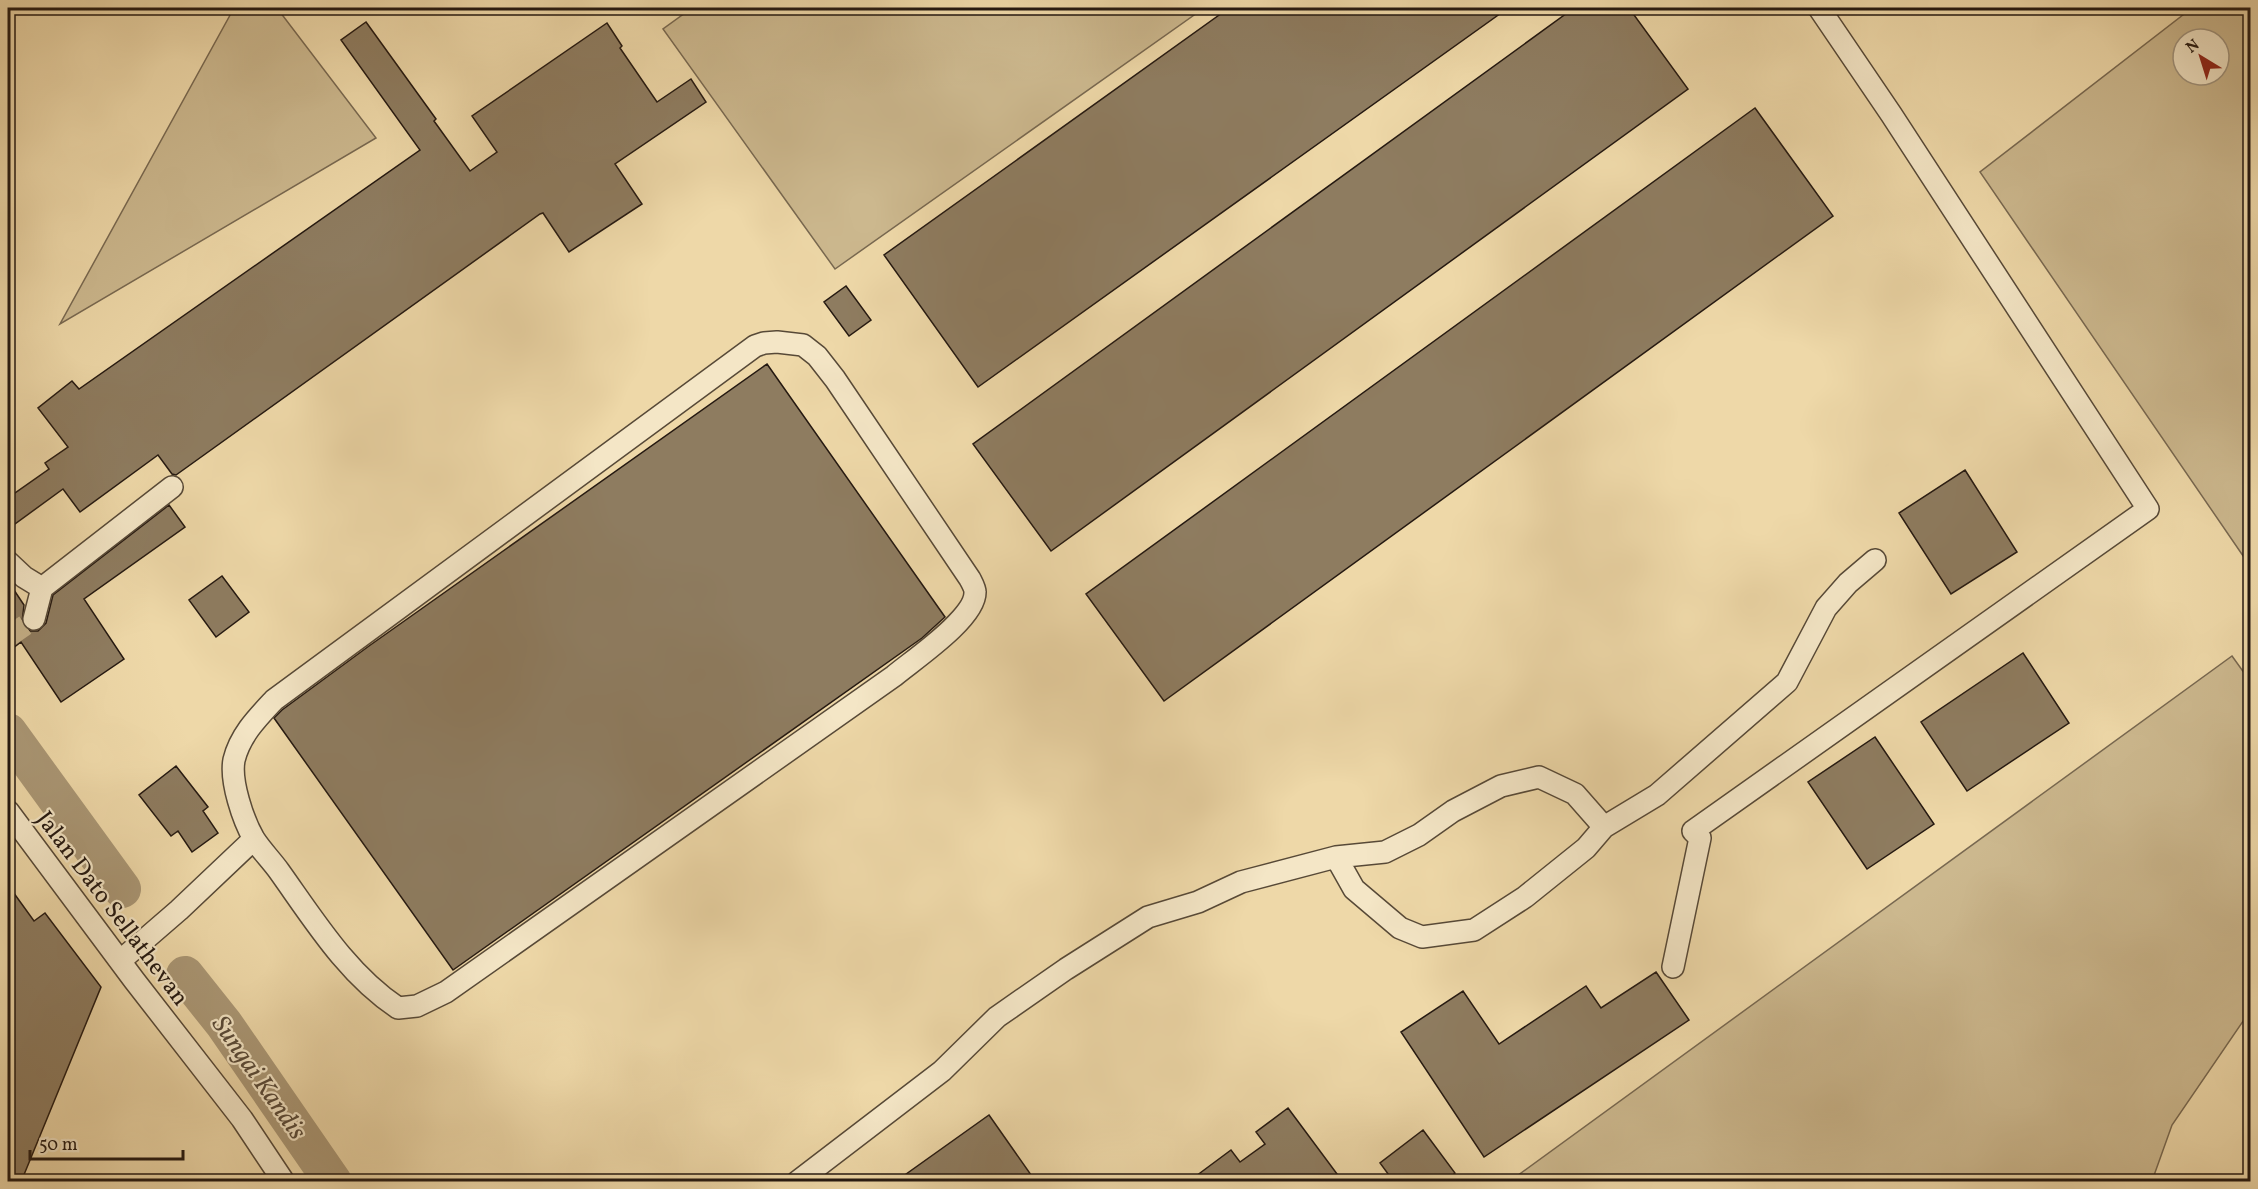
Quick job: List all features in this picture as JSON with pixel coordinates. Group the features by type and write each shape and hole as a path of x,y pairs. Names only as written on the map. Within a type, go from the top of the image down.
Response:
{"street":[{"path":"1673,967 1700,838 1693,831 2148,509 1891,114 1819,8"},
{"path":"764,343 803,345 817,356 938,531 976,591 973,604 961,621 894,676 446,992 417,1006 398,1008 383,998 350,967 254,839 239,801 234,777 234,761 241,742 254,721 274,700 755,346 764,343"},
{"path":"34,619 42,588 172,488"},
{"path":"1336,857 1354,888 1400,928 1422,937 1474,930 1525,897 1586,848 1604,827 1657,795 1726,737 1787,681 1826,608 1848,583 1875,560"},
{"path":"8,562 24,577 42,588"},
{"path":"797,1182 942,1071 997,1017 1066,969 1148,917 1198,902 1241,882 1336,857 1385,852 1419,835 1453,811 1501,786 1539,777 1575,794 1604,827"},
{"name":"Jalan Dato Sellathevan","path":"8,811 120,961 243,1119 284,1182"},
{"path":"120,961 179,910 254,839"}],"shaded area":[{"path":"234,8 277,8 376,138 60,324"},
{"path":"692,8 1204,8 835,269 663,29"},
{"path":"2192,8 2250,8 2250,566 1980,172"},
{"path":"2232,656 2250,681 2250,1011 2172,1125 2152,1181 1510,1181"}],"building":[{"path":"1229,8 1508,8 978,387 884,255"},
{"path":"1574,8 1629,8 1688,89 1051,551 973,444"},
{"path":"366,22 436,119 434,121 470,171 497,152 472,116 607,23 622,46 620,48 657,102 691,79 706,102 615,164 642,204 569,252 543,213 540,214 176,475 172,474 158,455 80,512 63,489 8,529 8,498 49,469 45,463 68,447 38,408 72,381 79,389 420,150 341,40"},
{"path":"1755,108 1833,216 1164,701 1086,594"},
{"path":"846,286 871,320 849,336 824,302"},
{"path":"767,364 945,617 922,638 453,970 274,718 369,646"},
{"path":"1965,470 2017,552 1951,594 1899,513"},
{"path":"169,505 185,527 84,599 124,659 61,702 21,642 8,652 8,581 24,605 22,622 25,628 38,631 46,623 53,595"},
{"path":"222,576 249,612 216,637 189,600"},
{"path":"2023,653 2069,723 1967,791 1921,722"},
{"path":"1875,737 1934,824 1867,869 1808,782"},
{"path":"176,766 208,807 203,811 218,833 192,852 178,831 171,836 139,795"},
{"path":"8,885 34,921 45,913 101,987 21,1182 8,1182"},
{"path":"1656,972 1689,1020 1484,1157 1401,1032 1463,991 1499,1044 1586,986 1601,1008"},
{"path":"1288,1108 1343,1182 1188,1182 1231,1150 1240,1162 1265,1144 1256,1132"},
{"path":"989,1115 1036,1182 895,1182"},
{"path":"1423,1130 1455,1173 1444,1182 1394,1182 1380,1163"}],"waterway":[{"name":"Sungai Kandis","path":"8,732 122,889"},
{"name":"Sungai Kandis","path":"185,975 224,1024 333,1182"}],"tunnel":[{"path":"8,637 34,619"}]}
